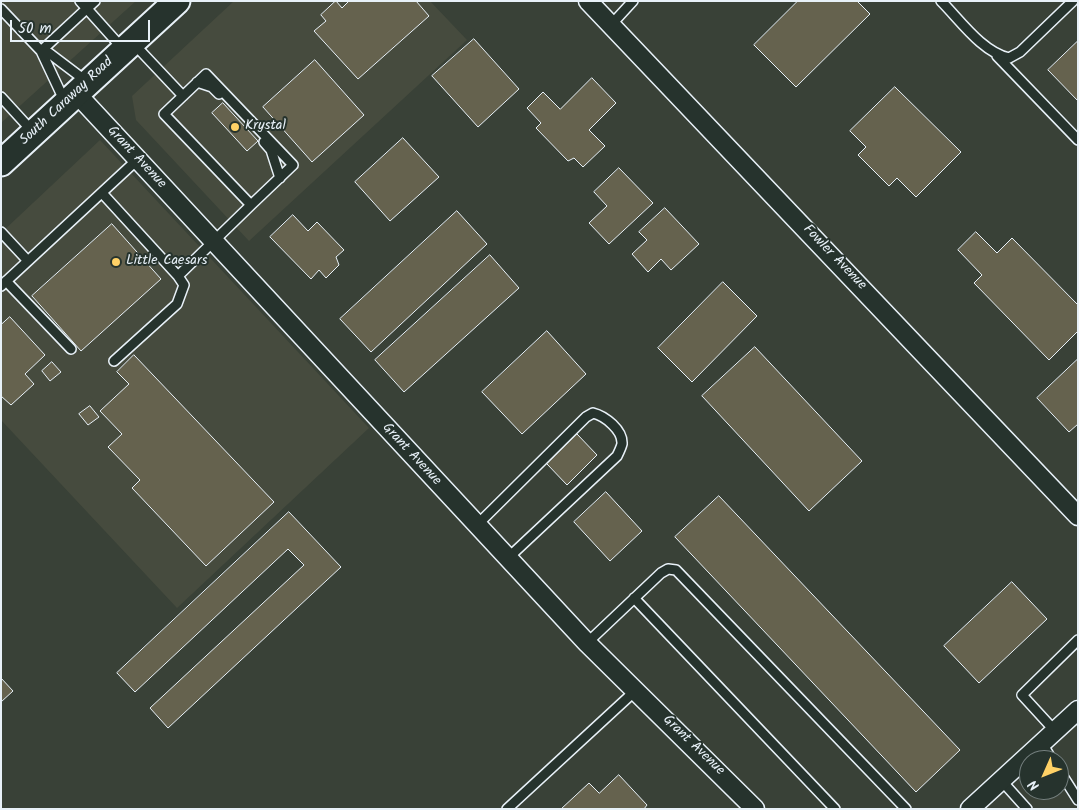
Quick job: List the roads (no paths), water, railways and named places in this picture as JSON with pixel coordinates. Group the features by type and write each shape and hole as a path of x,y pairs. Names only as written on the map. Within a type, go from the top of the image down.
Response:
{"main road":[{"name":"South Caraway Road","path":"1,163 177,1"}],"street":[{"name":"Fowler Avenue","path":"588,1 1078,516"},
{"name":"Grant Avenue","path":"76,92 587,643 755,809"},
{"path":"970,809 1078,710"}],"lane":[{"path":"80,1 183,96"},
{"path":"41,51 95,1"},
{"path":"611,25 633,1"},
{"path":"941,1 1078,140"},
{"path":"997,56 1009,58 1020,52 1073,1"},
{"path":"1,9 41,51 76,92"},
{"path":"41,51 49,53 76,92"},
{"path":"178,276 293,165 206,74 164,114 251,205"},
{"path":"197,82 212,88 271,150 280,178"},
{"path":"1,97 34,133"},
{"path":"70,349 4,284 138,159"},
{"path":"102,193 178,276 184,285 177,304 114,361"},
{"path":"1,232 28,261"},
{"path":"477,525 586,417 594,413 604,416 619,433 622,443 617,456 508,558"},
{"path":"587,643 634,598 668,569 676,570 682,574 906,809"},
{"path":"634,598 836,809"},
{"path":"1055,731 1022,696 1078,640"},
{"path":"507,809 636,691"},
{"path":"1042,743 1046,750"},
{"path":"1001,780 1024,808"},
{"path":"1069,786 1078,800"}],"place":[{"name":"Krystal","path":"235,127"},
{"name":"Little Caesars","path":"116,262"}]}
